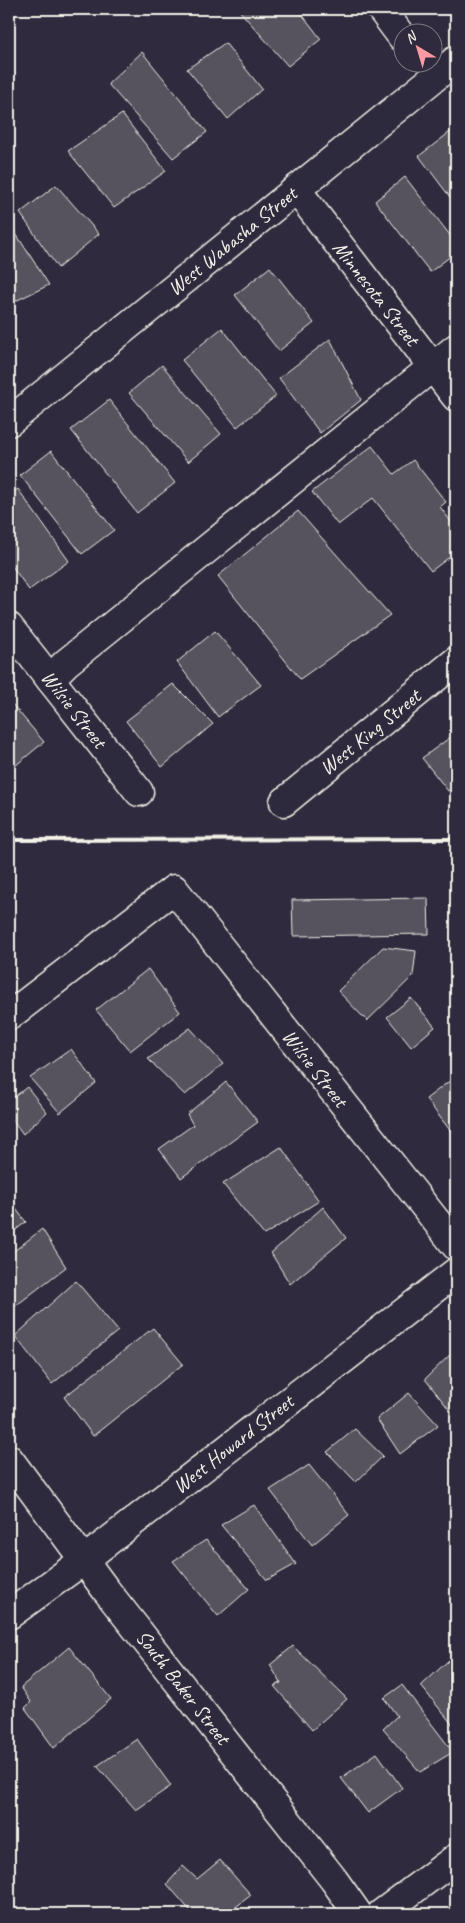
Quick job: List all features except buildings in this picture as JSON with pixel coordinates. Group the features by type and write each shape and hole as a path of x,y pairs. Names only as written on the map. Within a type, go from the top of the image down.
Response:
{"street":[{"path":"381,9 392,24"},
{"name":"West Wabasha Street","path":"442,65 456,60"},
{"name":"West Wabasha Street","path":"9,422 296,189 427,72"},
{"name":"Minnesota Street","path":"296,189 456,397"},
{"path":"50,679 73,657 456,348"},
{"name":"Wilsie Street","path":"9,627 139,792"},
{"name":"West King Street","path":"284,802 456,661"},
{"name":"Wilsie Street","path":"9,1016 174,889 456,1246"},
{"name":"West Howard Street","path":"9,1615 84,1560 456,1272"},
{"name":"South Baker Street","path":"9,1459 84,1560 334,1880 358,1914"},
{"path":"381,1914 456,1858"}],"railway":[{"path":"9,840 456,839"}]}
